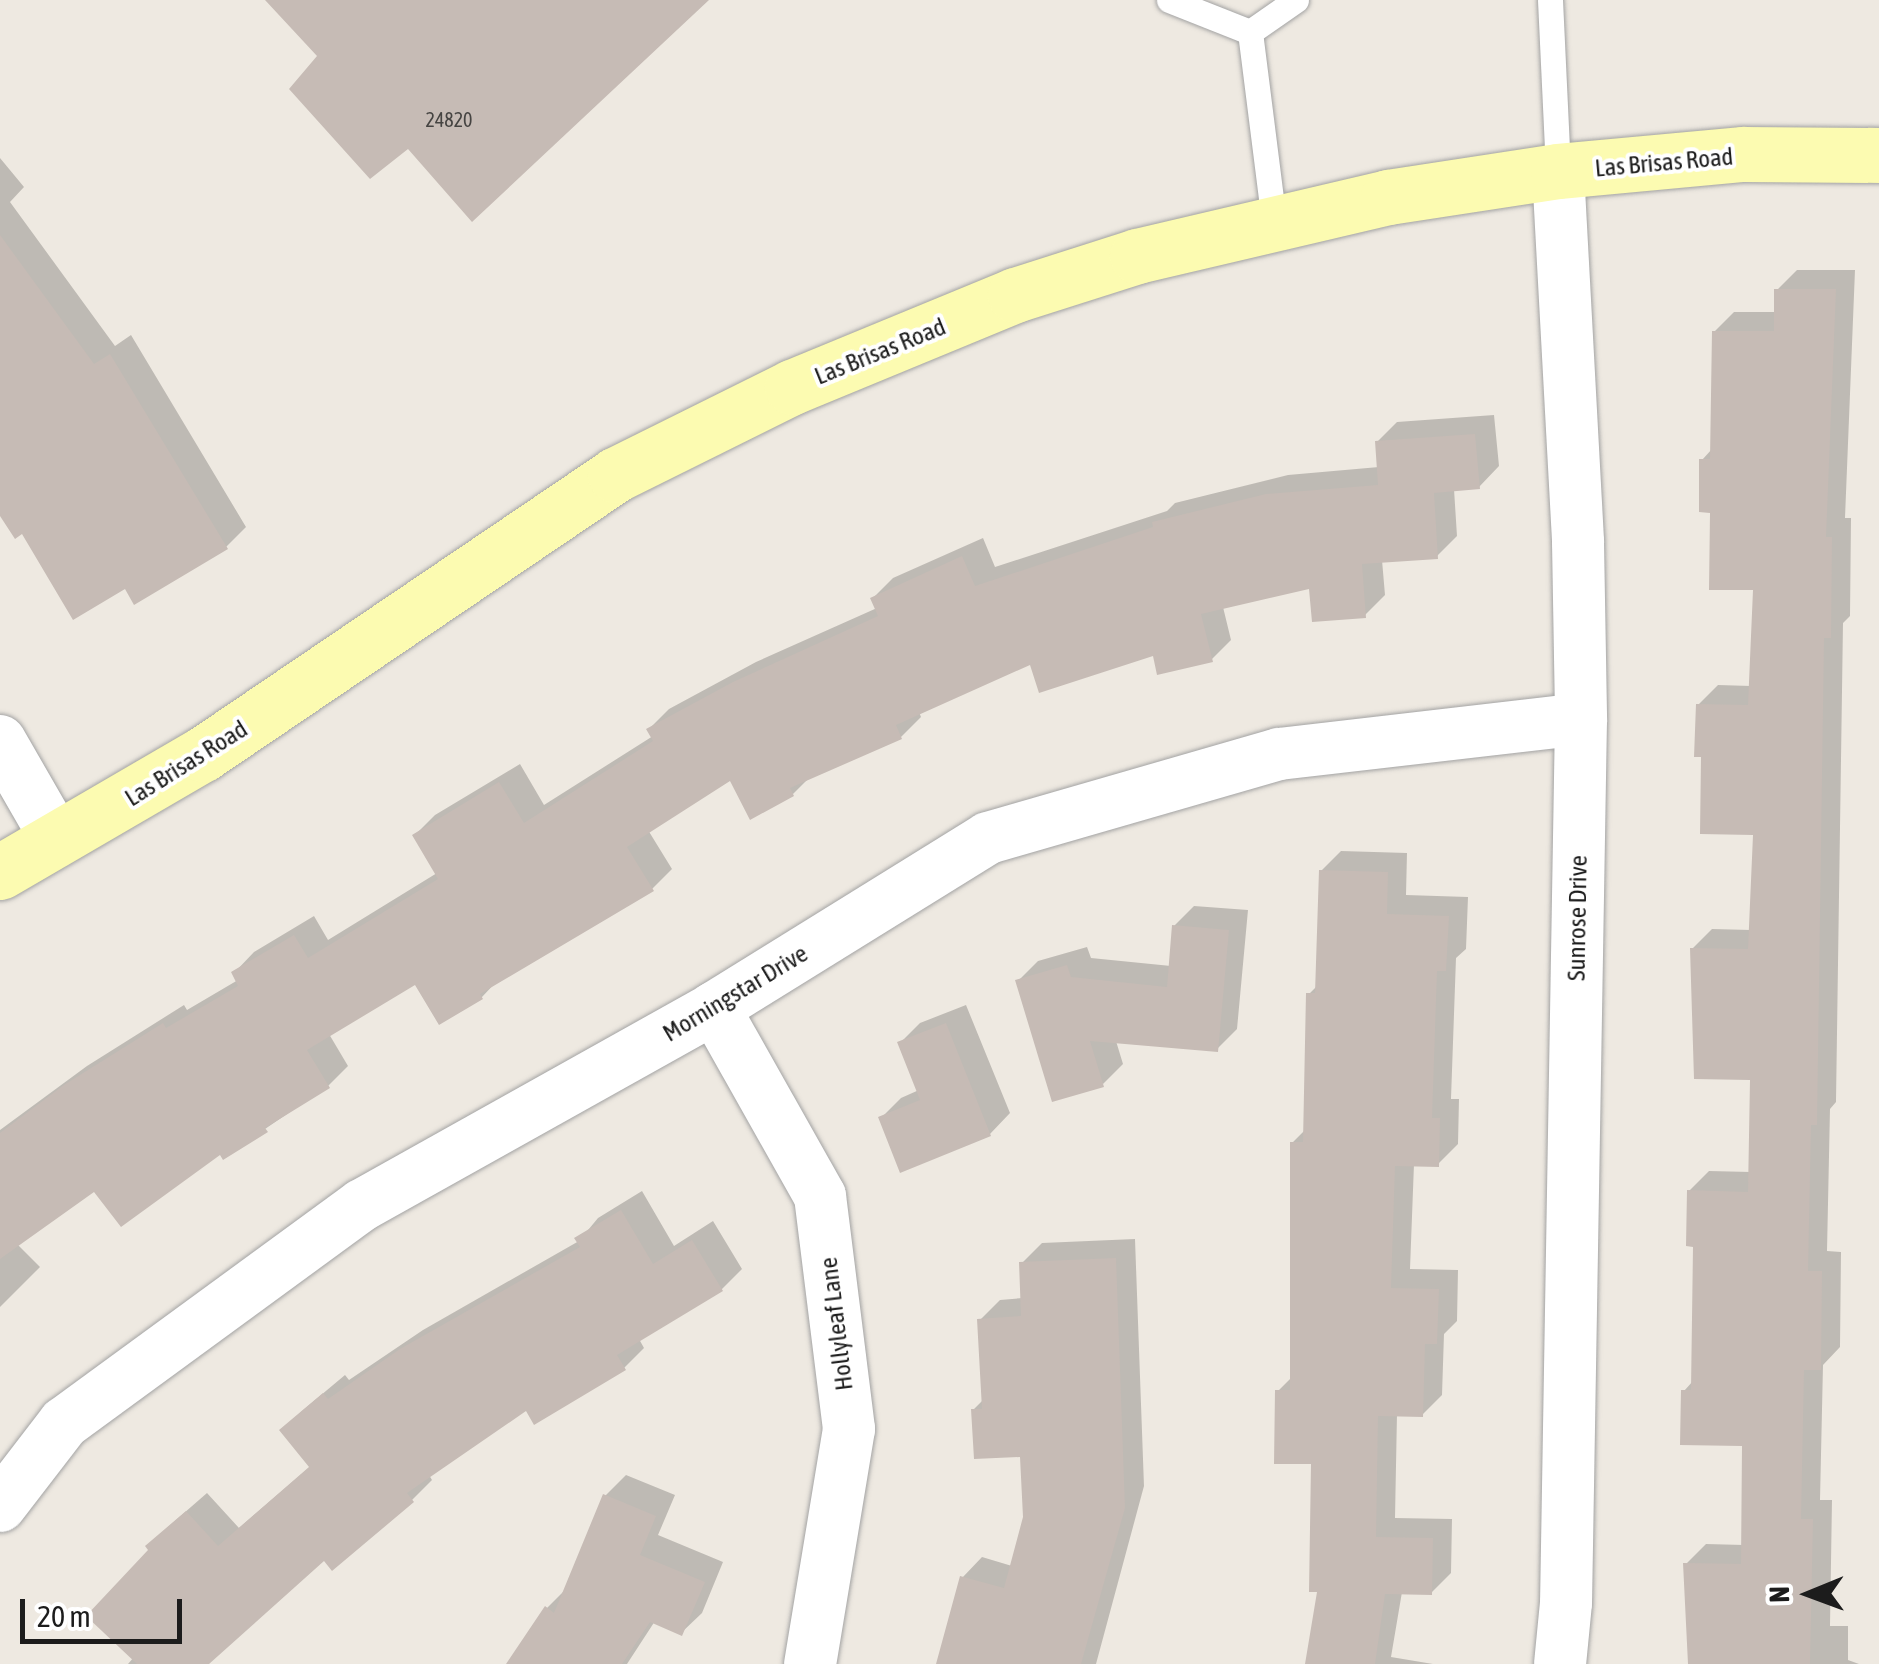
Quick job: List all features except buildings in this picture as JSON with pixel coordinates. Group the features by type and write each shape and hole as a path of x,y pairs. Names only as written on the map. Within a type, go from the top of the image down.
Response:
{"street":[{"name":"Las Brisas Road","path":"0,872 202,754 348,660 615,475 707,426 1015,295 1136,256 1388,197 1558,171 1743,154 1879,155"},
{"name":"Sunrose Drive","path":"1558,171 1578,542 1581,719 1566,1603 1560,1664"},
{"name":"Morningstar Drive","path":"0,1506 64,1424 362,1205 714,1008 988,838 1280,754 1581,719"},
{"path":"0,741 57,840"},
{"name":"Hollyleaf Lane","path":"714,1008 820,1196 849,1429 810,1664"}],"lane":[{"path":"1169,0 1250,32"},
{"path":"1250,32 1296,0"},
{"path":"1550,0 1558,171"},
{"path":"1250,32 1274,222"}]}
